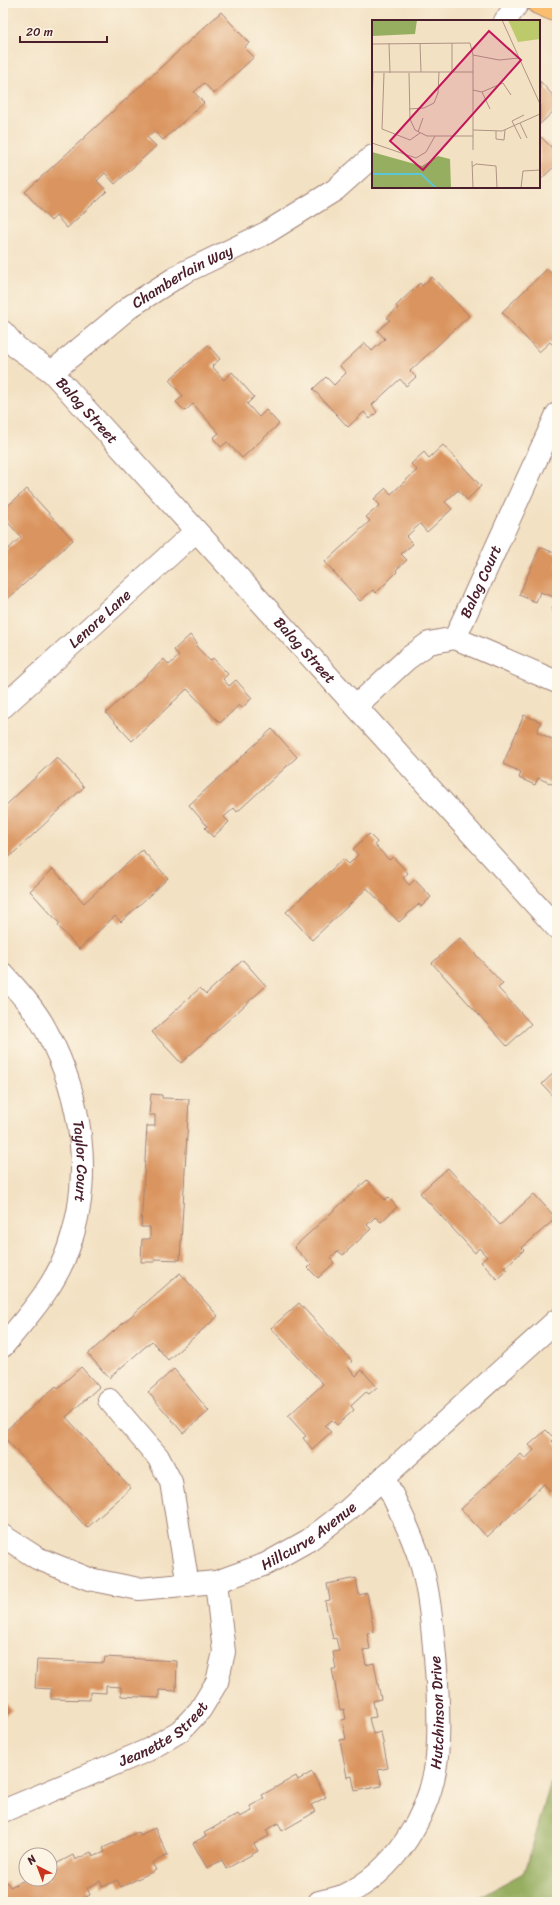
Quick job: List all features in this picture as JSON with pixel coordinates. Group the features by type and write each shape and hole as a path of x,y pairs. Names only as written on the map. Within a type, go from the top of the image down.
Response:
{"main road":[{"path":"538,3 557,11"}],"street":[{"path":"506,20 518,3"},
{"name":"Chamberlain Way","path":"52,372 131,306 183,273 272,229 334,190 372,157"},
{"path":"3,332 16,347 52,372"},
{"name":"Balog Street","path":"52,372 557,928"},
{"name":"Balog Court","path":"356,706 407,659 429,643 455,638 557,414"},
{"name":"Lenore Lane","path":"3,707 196,531"},
{"path":"455,638 557,682"},
{"name":"Taylor Court","path":"3,974 27,1000 47,1031 65,1071 77,1113 83,1163 80,1206 68,1249 43,1297 3,1346"},
{"name":"Hillcurve Avenue","path":"3,1536 37,1558 89,1579 138,1589 216,1582 266,1564 309,1540 348,1510 557,1320"},
{"path":"109,1400 158,1457 171,1482 188,1585"},
{"name":"Hutchinson Drive","path":"318,1902 342,1896 371,1879 394,1856 409,1835 421,1813 431,1786 437,1759 439,1730 438,1698 429,1597 421,1565 398,1506 384,1478"},
{"name":"Jeanette Street","path":"3,1810 148,1750 180,1731 200,1710 217,1682 224,1652 216,1582"}],"green space":[{"path":"557,1760 557,1902 470,1902 525,1872"}],"building":[{"path":"221,12 249,43 244,47 254,57 214,94 204,83 194,92 204,103 163,140 154,131 147,137 156,146 115,184 105,173 97,181 107,191 67,228 56,216 51,221 25,192"},
{"path":"540,81 557,100 557,108 540,124"},
{"path":"541,137 557,153 557,164 540,180"},
{"path":"547,269 552,274 557,270 557,341 553,345 550,342 539,352 502,312"},
{"path":"432,277 469,316 410,371 416,377 406,386 400,379 372,405 377,412 370,419 364,412 348,427 313,389 326,377 334,385 346,373 340,366 365,343 372,351 385,339 378,331 390,320 387,318 398,308 396,306 420,283 422,286"},
{"path":"208,345 220,359 212,366 224,380 232,372 254,397 247,404 259,417 266,410 279,424 242,458 227,442 221,447 213,438 219,433 193,404 185,411 176,402 183,396 169,380"},
{"path":"443,445 481,486 467,500 458,490 445,502 452,509 427,532 420,524 406,537 413,544 401,554 407,560 376,593 373,590 360,601 325,562 370,521 366,517 380,505 374,499 386,488 391,494 417,470 411,464 424,452 429,458"},
{"path":"27,489 73,540 3,603 3,554 21,537 3,517 3,510"},
{"path":"540,547 557,554 557,598 540,592 536,602 519,595"},
{"path":"557,598 557,611 552,609"},
{"path":"190,635 197,643 196,646 210,661 213,658 228,674 223,679 229,686 236,680 252,698 242,708 239,705 220,723 187,689 132,741 106,713 164,659 169,665 179,656 174,650"},
{"path":"524,715 541,722 537,732 554,740 557,734 557,786 538,778 535,785 519,778 521,772 503,764"},
{"path":"272,729 297,757 237,812 234,808 224,817 229,822 213,837 205,828 207,826 189,805"},
{"path":"57,757 84,787 3,863 3,808"},
{"path":"369,834 377,842 375,845 389,860 393,857 408,873 403,878 409,885 415,880 431,897 421,907 419,904 399,922 367,888 312,940 286,912 343,859 349,864 358,855 353,849"},
{"path":"142,850 168,878 121,922 115,916 79,949 58,926 60,924 30,891 53,869 84,903"},
{"path":"460,938 503,984 498,988 531,1024 507,1046 432,963"},
{"path":"243,960 266,986 181,1063 152,1032 200,988 206,994"},
{"path":"557,1070 557,1100 542,1084"},
{"path":"151,1094 162,1095 162,1098 189,1099 180,1260 155,1259 155,1262 141,1262 142,1239 150,1239 150,1227 141,1227 147,1126 155,1126 155,1115 149,1115"},
{"path":"448,1168 500,1225 534,1194 556,1218 522,1248 524,1250 504,1268 507,1270 497,1279 481,1262 487,1257 479,1248 475,1253 420,1193"},
{"path":"367,1180 385,1200 388,1197 397,1207 381,1222 375,1217 367,1225 371,1229 343,1255 338,1251 330,1258 334,1263 318,1278 308,1268 311,1265 294,1247"},
{"path":"180,1273 218,1316 168,1360 152,1341 109,1378 88,1354"},
{"path":"299,1303 352,1361 347,1366 356,1376 362,1370 377,1387 369,1394 366,1392 351,1406 354,1410 337,1425 332,1420 325,1426 331,1432 312,1449 303,1438 306,1436 288,1416 323,1384 271,1328"},
{"path":"81,1367 99,1387 66,1417 131,1488 87,1528 3,1436 3,1433 56,1386 58,1388"},
{"path":"174,1369 209,1411 183,1433 148,1392"},
{"path":"546,1430 555,1439 552,1441 557,1447 557,1498 544,1484 487,1537 461,1509 521,1454 525,1459 534,1450 529,1445"},
{"path":"356,1578 359,1595 367,1593 374,1632 367,1633 370,1649 363,1650 366,1665 374,1663 381,1699 373,1701 376,1717 369,1718 373,1734 381,1732 388,1768 378,1770 382,1786 355,1791 352,1776 347,1777 340,1740 346,1739 342,1720 346,1719 344,1709 340,1710 332,1669 336,1669 333,1652 339,1651 336,1638 333,1639 325,1601 330,1600 327,1584"},
{"path":"105,1657 177,1661 176,1691 159,1690 159,1698 121,1696 121,1687 106,1686 106,1693 90,1692 90,1700 51,1699 51,1689 35,1688 37,1660 104,1663"},
{"path":"3,1700 12,1710 3,1718"},
{"path":"312,1772 326,1797 311,1805 315,1812 282,1831 278,1823 266,1830 269,1836 254,1844 258,1851 226,1869 222,1860 207,1868 193,1843 206,1836 204,1833 238,1814 240,1817 252,1811 250,1806 264,1799 262,1795 296,1776 298,1780"},
{"path":"155,1828 168,1855 152,1863 156,1870 121,1887 117,1880 103,1887 100,1881 87,1888 90,1895 75,1902 3,1902 3,1884 7,1882 10,1887 18,1883 18,1887 58,1887 58,1863 73,1855 75,1860 91,1852 93,1857 105,1852 103,1848 138,1832 140,1835"}]}
